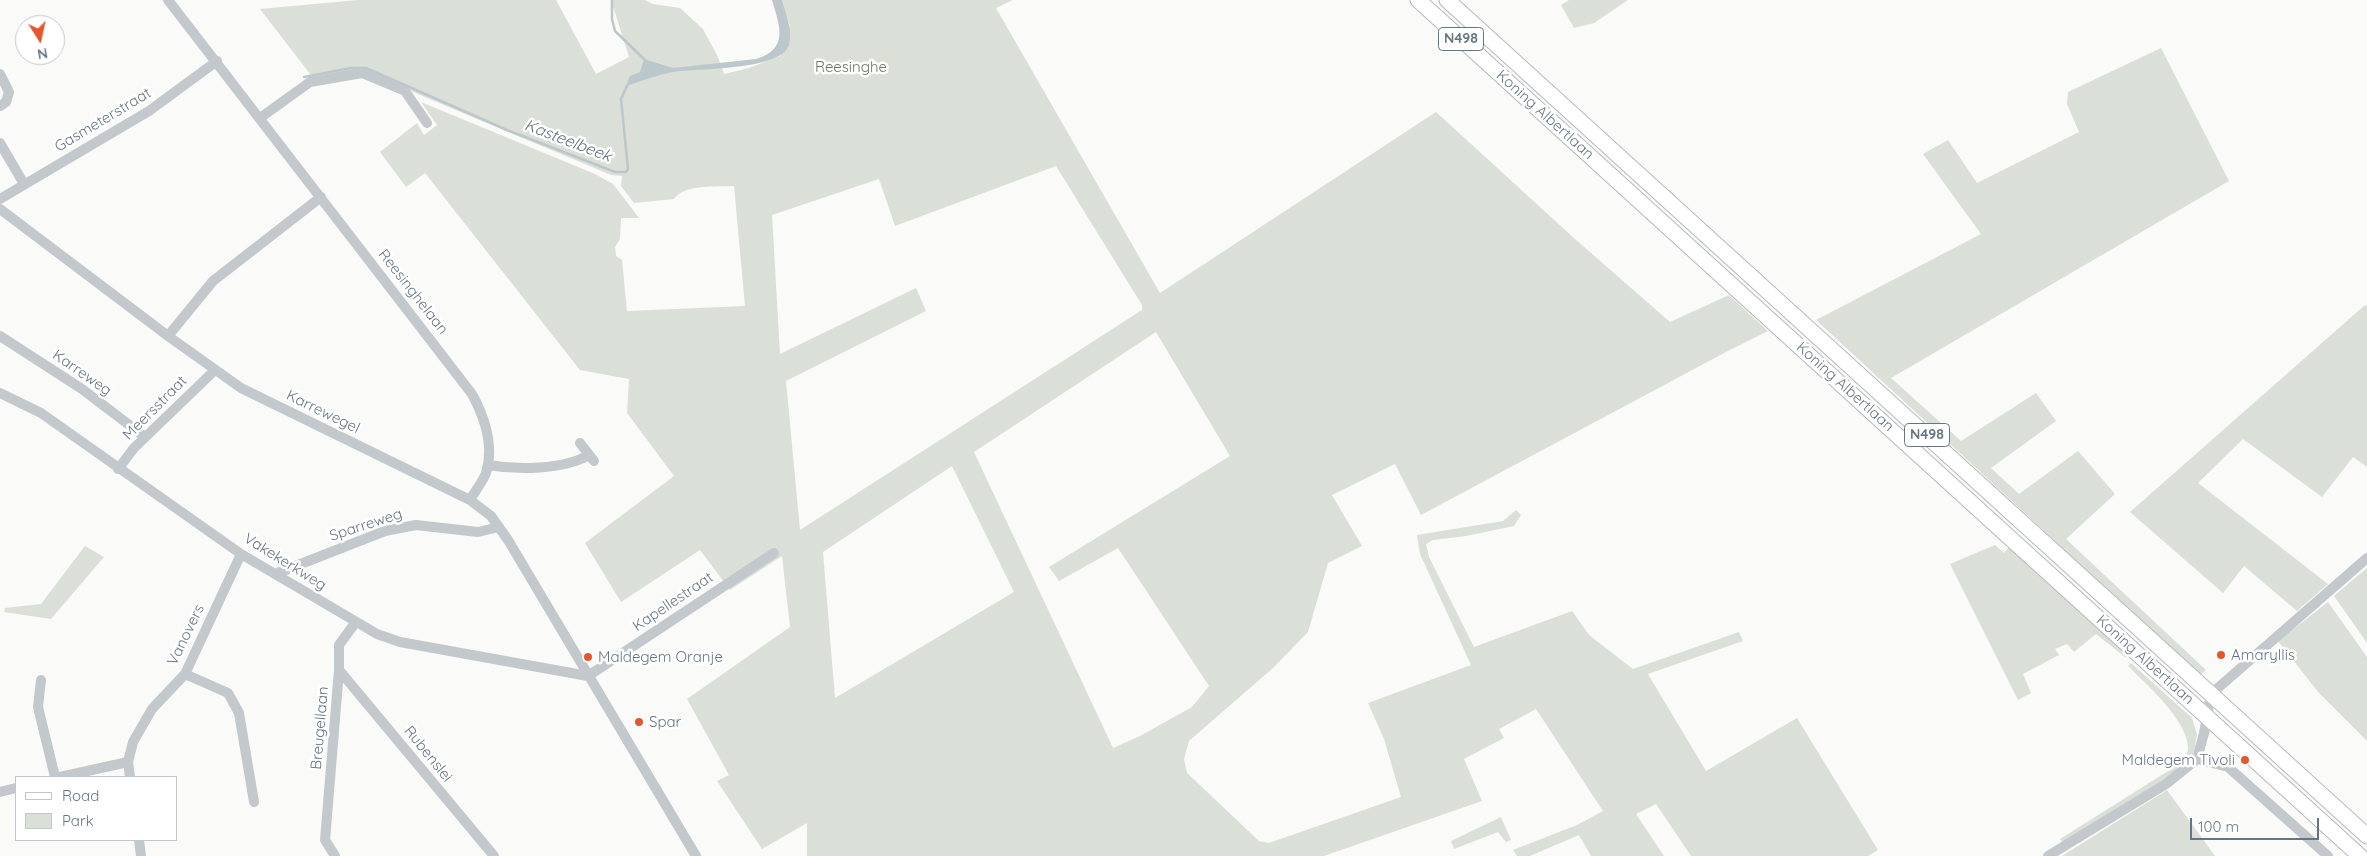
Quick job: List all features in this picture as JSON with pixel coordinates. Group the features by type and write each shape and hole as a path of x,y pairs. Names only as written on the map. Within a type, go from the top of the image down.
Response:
{"main road":[{"name":"Koning Albertlaan","path":"1418,0 2360,856"},
{"name":"Koning Albertlaan","path":"1447,0 2211,694 2365,830"}],"street":[{"name":"Reesinghelaan","path":"168,0 217,61 472,394 486,425 489,445 488,465 485,475 470,500"},
{"name":"Gasmeterstraat","path":"0,198 149,111 217,61"},
{"path":"260,118 310,82 362,73 405,90 427,123"},
{"path":"0,74 9,92 6,102 0,106"},
{"path":"0,143 24,184"},
{"path":"168,336 213,281 321,198"},
{"name":"Karrewegel","path":"0,209 168,336 241,388 481,506 500,527 696,856"},
{"name":"Karreweg","path":"0,336 82,389 145,437"},
{"name":"Meersstraat","path":"118,469 145,437 214,370"},
{"name":"Vakekerkweg","path":"0,393 41,413 241,554 355,623 377,634 400,642 588,676"},
{"path":"488,465 502,468 567,465 592,458 580,443"},
{"name":"Sparreweg","path":"275,574 385,531 416,525 478,532 500,527"},
{"name":"Kapellestraat","path":"588,676 774,553"},
{"name":"Vanovers","path":"130,776 128,762 133,742 152,709 185,674 241,554"},
{"path":"2048,856 2166,784 2197,759 2211,694 2367,558"},
{"name":"Breugellaan","path":"335,856 325,840 339,670 339,645 355,623"},
{"name":"Rubenslei","path":"339,670 494,856"},
{"path":"185,674 228,693 239,713 254,802"},
{"path":"41,680 38,707 55,776"},
{"path":"2197,759 2228,767 2328,856"},
{"path":"65,776 128,762"},
{"path":"0,792 15,788"},
{"path":"139,841 141,856"}],"green space":[{"name":"Reesinghe","path":"358,0 556,0 596,74 629,57 611,0 645,0 653,4 680,8 703,29 718,57 724,74 749,68 780,56 790,26 782,0 1013,0 996,8 1160,293 1436,112 1575,239 1670,322 1729,295 1768,331 1421,515 1395,464 1332,495 1362,546 1328,563 1308,632 1273,668 1189,741 1184,759 1187,773 1259,841 1269,843 1401,797 1384,739 1368,703 1471,665 1420,554 1417,535 1503,521 1516,510 1521,515 1514,526 1466,536 1433,540 1426,544 1429,557 1474,647 1572,611 1589,635 1633,669 1739,632 1743,641 1648,674 1706,771 1797,718 1878,850 1868,856 1691,856 1656,804 1636,814 1664,856 1591,856 1579,835 1530,856 1517,856 1513,850 1577,825 1603,811 1536,709 1499,729 1504,738 1464,759 1482,801 1324,856 807,856 807,823 762,849 717,781 729,775 687,699 790,627 782,556 730,590 700,550 621,602 585,543 674,476 627,413 629,379 580,370 425,173 406,187 380,152 417,123 424,135 437,125 421,102 595,174 613,184 639,218 621,218 620,239 615,247 616,256 622,260 627,311 745,306 734,186 693,189 679,194 674,199 634,203 621,186 622,176 611,175 420,95 372,72 314,79 260,9","holes":["1056,166 1142,305 1142,310 800,530 786,381 926,311 916,288 780,354 772,215 879,179 895,226","1156,332 1230,456 1049,567 1059,581 1118,548 1209,686 1192,707 1140,736 1113,748 974,452","952,466 1014,592 835,698 823,552"]},
{"path":"1569,0 1628,0 1594,23 1574,28 1561,5"},
{"path":"2161,48 2229,181 1891,378 1961,441 2036,393 2056,421 1991,468 2019,494 2078,451 2115,494 2066,539 2206,670 2200,675 1816,320 1981,234 1923,154 1948,140 1977,183 2079,132 2067,104 2068,92"},
{"path":"2365,305 2367,306 2367,467 2353,457 2322,497 2243,439 2198,483 2328,584 2297,611 2244,566 2223,593 2130,512"},
{"path":"1995,545 2004,553 2009,547 2128,655 2125,657 2096,634 2074,652 2067,644 2055,649 2059,655 2023,674 2031,693 2018,700 1950,564"},
{"path":"85,546 104,557 51,619 4,612 5,608 41,604"},
{"path":"2367,568 2367,643 2334,596"},
{"path":"2328,602 2367,657 2367,741 2319,693 2278,641"},
{"path":"2131,663 2192,718 2197,734 2194,751 2191,758 2164,781 2063,843 2060,839 2184,761 2188,750 2186,737 2180,724 2159,697 2128,666"},
{"path":"2167,790 2215,856 2062,856"},
{"path":"1501,817 1511,840 1506,842 1498,832 1454,849 1451,841"}],"shaded area":[{"path":"772,0 782,0 788,22 790,39 789,45 783,53 771,60 755,64 673,72 626,86 630,76 640,72 644,59 673,68 756,59 766,55 774,49 778,43 779,36 778,19"}],"waterway":[{"name":"Kasteelbeek","path":"612,0 612,19 615,31 645,60"},
{"name":"Kasteelbeek","path":"304,77 351,68 366,68 507,130 615,172 626,172 628,169 621,99 627,86"}],"place":[{"name":"Amaryllis","path":"2221,655"},
{"name":"Maldegem Oranje","path":"588,657"},
{"name":"Spar","path":"639,722"},
{"name":"Maldegem Tivoli","path":"2245,760"}]}
